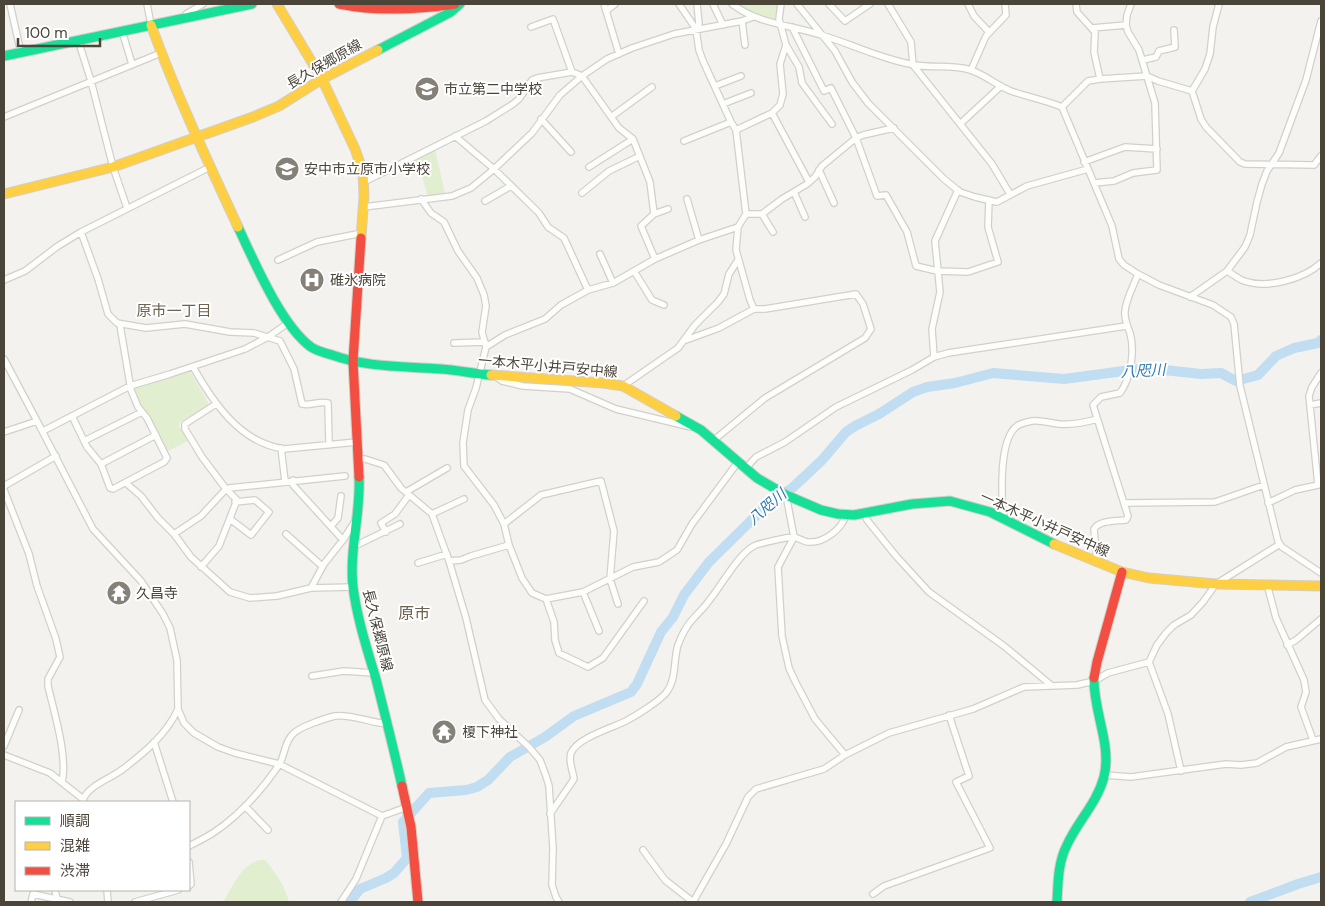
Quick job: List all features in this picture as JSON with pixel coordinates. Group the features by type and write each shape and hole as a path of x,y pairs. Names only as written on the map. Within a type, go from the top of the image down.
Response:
{"main road":[{"path":"4,56 252,4"},
{"name":"長久保郷原線","path":"277,4 322,79 355,149 363,172 364,207 353,361 360,493 352,566 353,587 359,619 388,724 407,807 414,853 418,902"},
{"path":"339,4 355,8 396,10 455,4"},
{"name":"長久保郷原線","path":"197,138 279,106 322,79 451,12 460,4"},
{"name":"一本木平小井戸安中線","path":"151,25 197,138 259,271 288,323 310,346 319,351 377,366 442,369 480,374 603,382 623,386 698,428 714,440 741,466 786,496 821,510 838,514 864,513 912,504 950,501 977,508 1003,518 1056,545 1122,572 1149,578 1216,584 1321,586"},
{"path":"4,194 113,167 197,138"},
{"path":"1057,902 1060,867 1067,846 1096,800 1104,775 1103,739 1097,713 1094,681 1122,572"}],"street":[{"path":"10,4 21,53"},
{"path":"147,4 151,25"},
{"path":"187,18 186,14 203,4"},
{"path":"604,4 619,54"},
{"path":"606,11 615,4"},
{"path":"679,4 696,29 699,50 736,130 746,214 738,227 736,250 754,309"},
{"path":"696,29 699,24 697,4"},
{"path":"713,4 723,25"},
{"path":"732,4 753,17 820,34 913,65 971,70 1010,90 1062,107 1112,226 1118,256 1124,265 1159,285 1213,305 1230,317 1234,324 1240,386 1274,531 1280,544 1321,572"},
{"path":"782,4 780,24 786,45 799,67 802,83 832,124"},
{"path":"797,4 834,51 852,82 868,103 944,179 958,190 974,198 997,202 1026,186 1088,169"},
{"path":"829,4 845,21 870,4"},
{"path":"888,4 911,42 913,65 992,164 1010,194"},
{"path":"968,4 974,16 990,32"},
{"path":"971,70 986,36 1006,15 1005,4"},
{"path":"1076,4 1077,12 1095,32 1094,52 1100,78"},
{"path":"1094,182 1114,181 1133,173 1157,170 1155,103 1139,50 1126,25 1127,15 1132,4"},
{"path":"1192,90 1205,70 1210,54 1213,26 1219,4"},
{"path":"364,207 390,205 463,193 494,169 532,133 560,95 582,76 607,59 665,37 753,17"},
{"path":"531,27 553,19 572,72"},
{"path":"742,21 745,45"},
{"path":"1190,297 1227,271 1245,247 1250,236 1257,202 1267,170 1279,153 1306,80 1321,21"},
{"path":"1092,28 1126,25"},
{"path":"792,27 824,91 831,88 856,138 877,196 886,195 907,232 916,266 939,272 968,272 998,262 988,227 989,200"},
{"path":"1142,60 1156,57 1159,51 1176,48 1174,30"},
{"path":"122,31 132,64"},
{"path":"78,40 91,81 113,167 127,208"},
{"path":"736,130 772,113 780,105 783,94 780,64 786,45"},
{"path":"4,117 161,53"},
{"path":"364,182 486,121 519,99 532,80 572,72 582,76 619,128 633,139 650,182 654,214"},
{"path":"715,86 741,76"},
{"path":"1062,107 1088,81 1100,78 1147,76 1158,81 1192,90"},
{"path":"960,124 1001,86"},
{"path":"611,117 652,87"},
{"path":"1192,90 1201,119 1206,127 1240,162 1245,164 1314,166 1321,156"},
{"path":"723,104 751,93"},
{"path":"772,113 809,182"},
{"path":"541,119 571,152"},
{"path":"684,141 731,122"},
{"path":"746,214 762,214 815,178 822,166 856,138 894,128"},
{"path":"455,136 494,169 539,213 548,226 564,238 588,290"},
{"path":"589,168 633,139"},
{"path":"1084,162 1125,147 1157,149"},
{"path":"582,193 609,171 640,156"},
{"path":"4,280 24,271 81,232 210,166"},
{"path":"819,170 834,203"},
{"path":"486,201 511,186"},
{"path":"934,357 932,329 940,292 935,241 958,190"},
{"path":"794,192 805,217"},
{"path":"421,199 431,213 444,222 458,252 477,278 486,306 482,332 486,345 480,374 468,410 464,443 464,466 494,505 504,524 509,545 522,578 532,593 546,599 583,592 633,567 659,562 677,550 692,524 741,466 785,442 836,407 912,370 934,357 948,353 1126,326"},
{"path":"687,199 699,240"},
{"path":"655,259 641,226 654,214 668,209"},
{"path":"762,214 773,232"},
{"path":"454,343 486,345 544,319 561,305 588,290 613,283 655,259 699,240 738,227"},
{"path":"81,232 108,314 120,324 146,328 185,324 254,334 280,341 294,368 302,404 309,405 318,401 328,403 329,445"},
{"path":"278,260 318,242 362,233"},
{"path":"600,254 613,283"},
{"path":"623,386 678,348 724,294 729,274 738,260"},
{"path":"1227,271 1242,280 1265,284 1285,281 1306,273 1321,262"},
{"path":"634,271 652,300 664,305"},
{"path":"1097,563 1094,529 1102,522 1126,520 1128,516 1093,405 1100,396 1120,393 1126,385 1132,356 1125,310 1138,274"},
{"path":"684,340 719,328 754,309 765,309 856,294 869,320 871,329 865,338 765,398 714,440"},
{"path":"43,431 130,386 246,349 288,323"},
{"path":"72,416 84,441 101,464 110,488 114,489 126,483 164,462 167,458 138,407 130,386 120,324"},
{"path":"4,359 93,529 140,581 167,621 177,660 178,709 184,723 194,733 218,747 279,764 382,816 407,807"},
{"path":"193,367 216,404 255,440 281,448 357,442"},
{"path":"1268,503 1295,490 1318,484 1310,392 1321,373"},
{"path":"494,375 502,381 523,386 570,389 616,409 698,428"},
{"path":"1310,405 1321,403"},
{"path":"201,567 219,546 237,500 226,489 202,457 185,429 185,424 216,404"},
{"path":"84,441 142,412"},
{"path":"1003,518 1001,493 1003,464 1012,431 1018,426 1034,421 1061,424 1080,423 1096,419"},
{"path":"4,432 37,421"},
{"path":"101,464 156,436"},
{"path":"281,448 285,481"},
{"path":"56,456 4,488 30,554 37,586 56,639 60,657 48,679 48,686 64,772 62,782"},
{"path":"358,459 365,459 384,465 407,493 432,514 450,561 466,618 485,700 499,719 540,760 549,786 554,848 552,885 559,902"},
{"path":"386,532 381,523 395,514 407,493 447,468"},
{"path":"174,534 185,529 226,489 293,480 345,476"},
{"path":"293,480 294,485 343,540"},
{"path":"504,524 541,495 601,481 614,531 610,579 618,604"},
{"path":"126,483 141,496 191,557 230,592 250,598 277,596 311,588 353,587"},
{"path":"1124,503 1215,502 1264,485"},
{"path":"331,526 338,518 341,496"},
{"path":"786,496 794,537 778,567 782,636 795,682 815,719 845,755"},
{"path":"432,514 464,499"},
{"path":"230,519 251,535 269,512 255,500 235,502"},
{"path":"864,513 867,520 896,556 929,592 968,618 1024,661 1051,685"},
{"path":"550,814 574,779 570,758 576,747 593,736 626,721 663,696 668,690 675,671 678,646 692,620 748,550 762,543 794,537 808,542 825,538 844,520 846,515"},
{"path":"311,588 322,566 343,540 350,526 357,518"},
{"path":"354,544 359,544 400,524"},
{"path":"286,534 322,566"},
{"path":"1181,771 1168,714 1149,662 1166,634 1174,625 1191,615 1216,584 1280,544"},
{"path":"450,561 461,560 509,545"},
{"path":"418,563 447,554"},
{"path":"1267,584 1276,618 1304,680 1306,692 1301,708 1313,740"},
{"path":"583,592 599,631"},
{"path":"546,599 554,622 555,640 559,654 588,667 603,658 644,601"},
{"path":"1287,644 1296,640 1321,619"},
{"path":"643,850 664,880 693,902 726,844 748,797 756,789 824,769 845,755 889,733 973,709 1024,687 1077,684 1094,681 1108,673 1149,662"},
{"path":"312,676 344,671 374,674"},
{"path":"4,755 50,773 84,801 89,790 123,770 154,742 168,727 178,709"},
{"path":"4,746 19,710"},
{"path":"874,894 884,886 990,848 956,782 969,776 949,715"},
{"path":"190,845 212,834 251,801 279,764 292,734 335,716 346,716 388,724"},
{"path":"1104,775 1131,776 1226,764 1256,763 1276,751 1321,739"},
{"path":"154,742 173,801"},
{"path":"244,806 268,830"},
{"path":"341,902 356,879 382,816"},
{"path":"55,891 56,899"},
{"path":"135,902 174,891"},
{"path":"32,902 33,894 70,902"}],"green space":[{"path":"736,4 779,4 774,20 745,11"},
{"path":"435,149 445,194 428,196 418,163 407,163"},
{"path":"188,372 191,373 208,405 180,422 179,426 188,441 168,451 135,390 136,387"},
{"path":"265,860 272,869 282,885 289,902 223,902 242,872 252,863"}],"waterway":[{"name":"八咫川","path":"350,902 360,889 394,873 407,858 403,822 429,793 466,790 477,787 488,780 510,757 545,737 574,716 631,692 637,684 661,632 673,617 684,595 709,562 772,500 791,489 803,478 823,459 846,432 913,392 927,387 955,383 993,373 1064,379 1146,368 1201,374 1221,373 1236,381 1258,375 1276,356 1294,348 1318,343 1321,340"},
{"path":"1250,902 1321,877"}],"traffic: fast":[{"path":"4,56 252,4"},
{"path":"378,50 451,12 460,4"},
{"path":"238,227 269,292 289,324 311,347 321,352 359,362 491,375"},
{"path":"676,416 701,430 757,478 786,495 821,510 854,515 912,504 950,501 990,512 1054,544"},
{"path":"359,477 352,573 353,587 360,622 402,786"},
{"path":"1057,902 1059,873 1064,852 1071,836 1097,795 1104,777 1106,765 1106,752 1096,703 1094,678"}],"traffic: slow":[{"path":"277,4 322,79 355,149 363,172 364,196 361,238"},
{"path":"151,25 181,102 238,227"},
{"path":"4,194 113,167 253,117 279,106 322,79 378,50"},
{"path":"491,375 623,386 676,416"},
{"path":"1054,544 1122,572 1149,578 1216,584 1321,586"}],"traffic: jam":[{"path":"339,4 354,7 397,9 455,4"},
{"path":"359,477 353,361 361,238"},
{"path":"1094,678 1122,572"},
{"path":"402,786 411,827 418,902"}],"place":[{"name":"市立第二中学校","path":"427,89"},
{"name":"安中市立原市小学校","path":"287,169"},
{"name":"碓氷病院","path":"312,280"},
{"name":"久昌寺","path":"119,593"},
{"name":"榎下神社","path":"444,732"}],"district":[{"name":"原市一丁目","path":"174,311"},
{"name":"原市","path":"414,613"}]}
